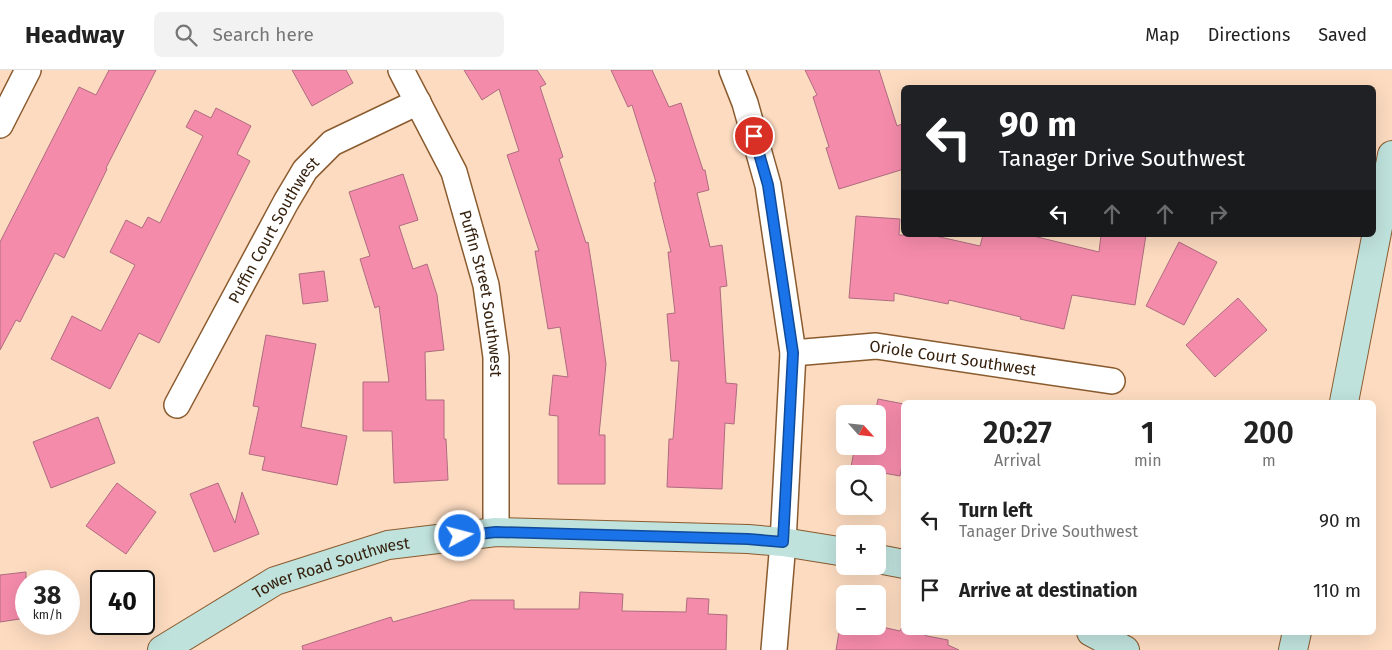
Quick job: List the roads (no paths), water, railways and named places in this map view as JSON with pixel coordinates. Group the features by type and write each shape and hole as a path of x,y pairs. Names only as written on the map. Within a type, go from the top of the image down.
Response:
{"street":[{"path":"0,125 28,70"},
{"name":"Puffin Street Southwest","path":"401,70 454,172 486,285 496,357 496,532"},
{"path":"732,70 745,103 768,185 793,353 783,542 774,650"},
{"name":"Puffin Court Southwest","path":"177,405 305,170 332,143 418,102"},
{"path":"1344,400 1392,155"},
{"name":"Oriole Court Southwest","path":"793,353 876,346 1112,381"},
{"name":"Tower Road Southwest","path":"162,650 275,581 388,545 496,532 738,539 783,542 836,551"},
{"path":"886,561 901,563"},
{"path":"1097,635 1125,650"},
{"path":"1292,650 1296,635"}]}
